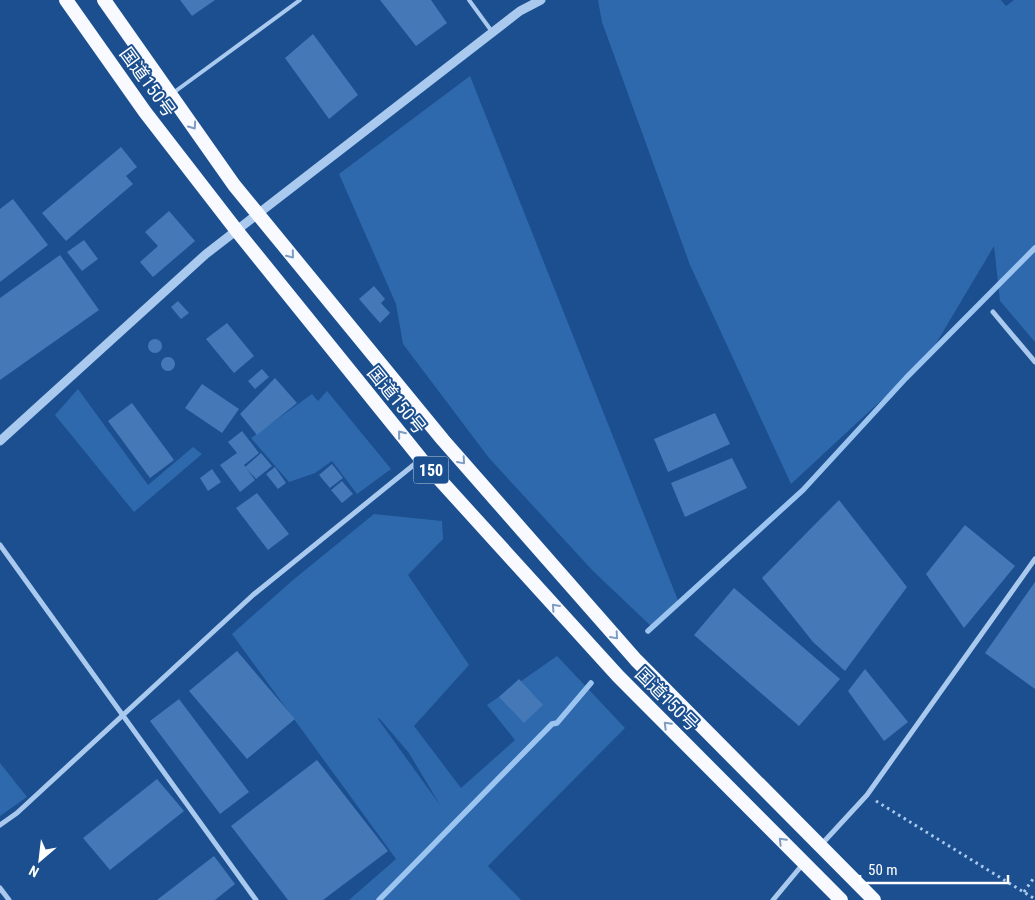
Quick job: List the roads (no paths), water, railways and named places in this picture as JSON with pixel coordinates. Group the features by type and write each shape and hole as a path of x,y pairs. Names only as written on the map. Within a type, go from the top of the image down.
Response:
{"highway":[{"name":"国道150号","path":"66,0 145,112 237,231 421,459 618,676 841,900"},
{"name":"国道150号","path":"104,0 234,185 443,440 630,652 874,900"}],"street":[{"path":"0,441 206,254 520,11 541,0"},
{"path":"993,312 1035,362"},
{"path":"0,825 17,813 253,595 421,459"},
{"path":"0,545 256,900"},
{"path":"820,846 867,795 1035,559"},
{"path":"773,900 804,863"},
{"path":"0,888 10,900"}],"lane":[{"path":"171,95 300,0"},
{"path":"469,0 493,33"}],"waterway":[{"path":"648,631 803,490 906,378 1035,248"},
{"path":"379,900 552,724 557,723 591,683"}]}
